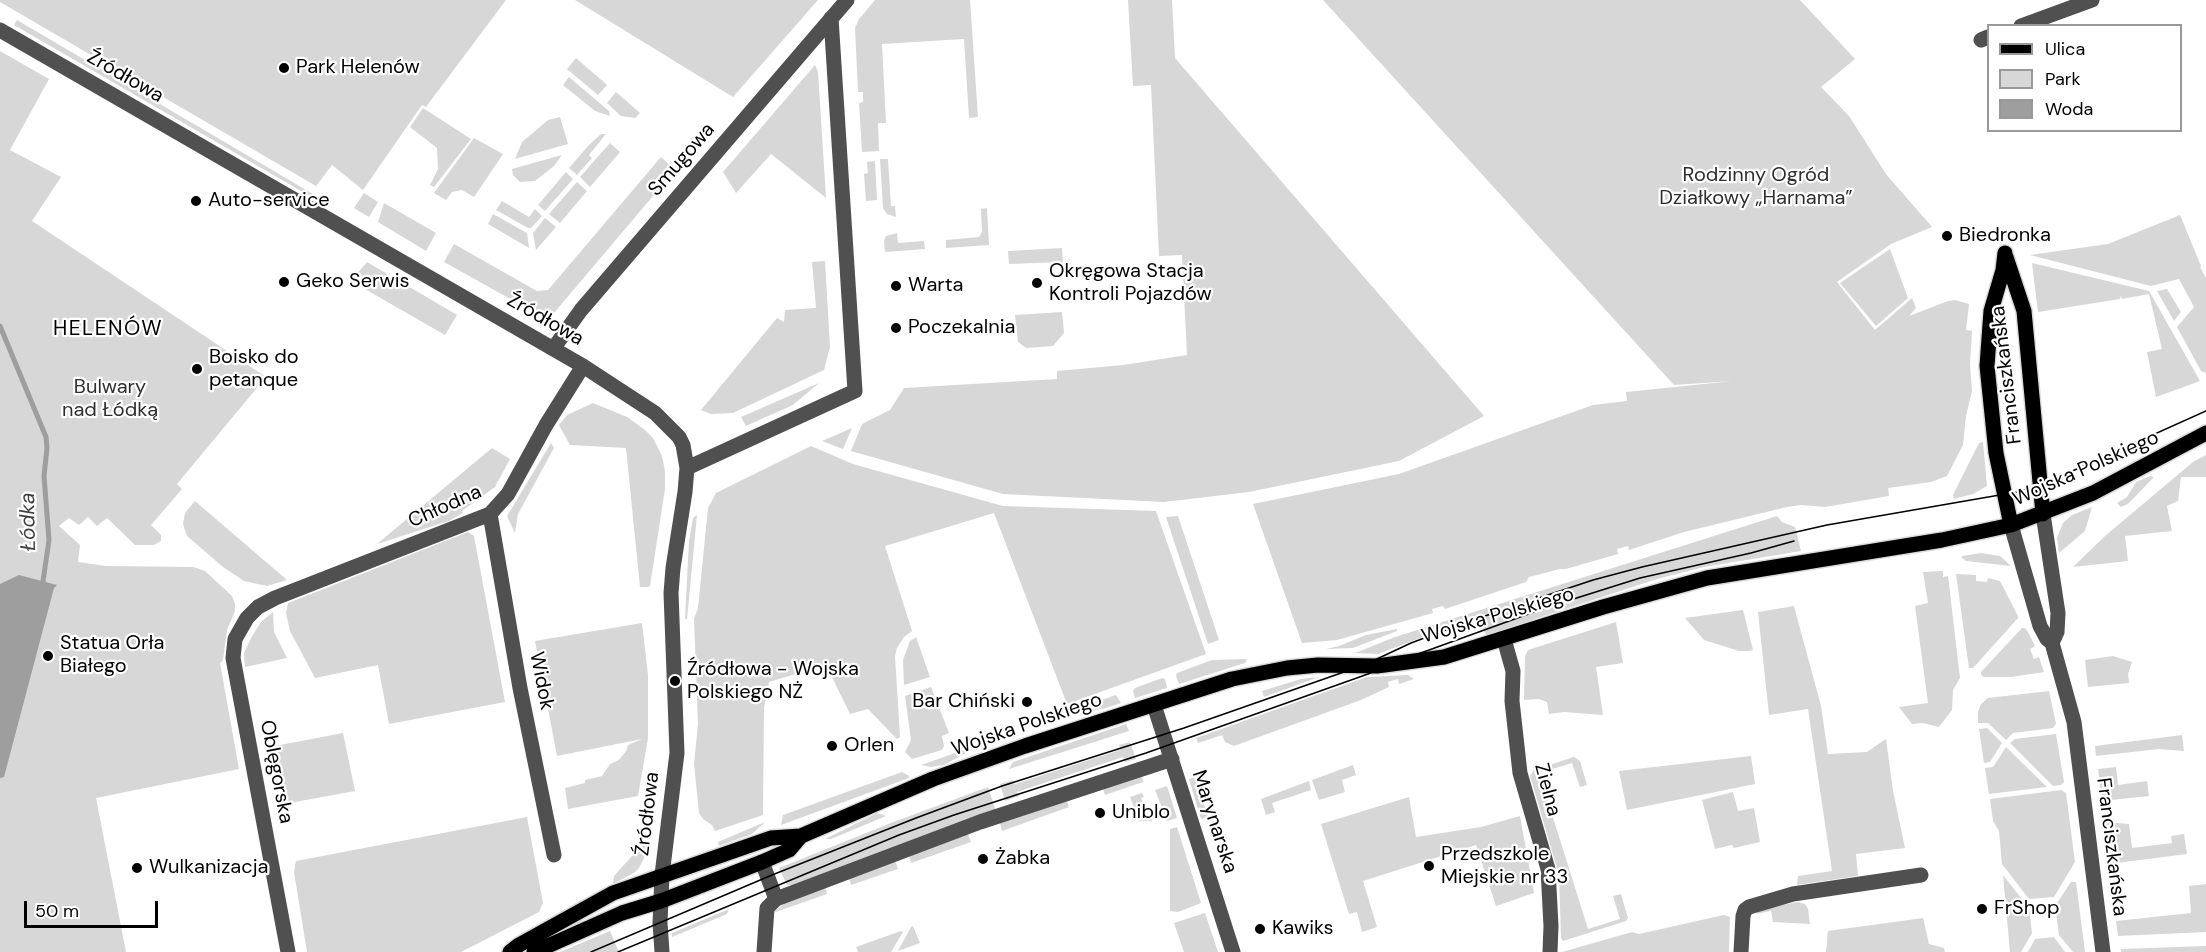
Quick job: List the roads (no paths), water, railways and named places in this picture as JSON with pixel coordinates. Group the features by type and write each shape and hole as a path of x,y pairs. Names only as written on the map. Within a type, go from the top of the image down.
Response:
{"main road":[{"name":"Franciszkańska","path":"2011,525 1996,453 1987,366 1991,311 2003,270 2005,253 2024,311 2043,514"},
{"name":"Wojska Polskiego","path":"510,952 603,897 771,838 801,836 933,779 1025,746 1232,679 1258,672 1318,665 1377,666 1430,660 1707,578 1942,540 2011,525 2093,493 2206,433"},
{"name":"Wojska Polskiego","path":"534,952 622,913 661,901 762,862 789,850 801,836"}],"street":[{"name":"Smugowa","path":"553,349 581,310 847,0"},
{"path":"2026,24 2092,0"},
{"path":"687,468 855,391 831,18"},
{"name":"Źródłowa","path":"0,30 583,366 638,401 667,423 681,440 687,468 686,492 672,586 677,753 662,875 662,952"},
{"name":"Chłodna","path":"258,607 275,598 490,514 507,494 583,366"},
{"name":"Widok","path":"490,514 520,688 554,855"},
{"name":"Franciszkańska","path":"2043,514 2058,606 2057,632 2052,643"},
{"name":"Franciszkańska","path":"2011,525 2040,626 2052,643 2074,722 2103,952"},
{"name":"Oblęgorska","path":"258,607 247,618 235,639 233,658 288,952"},
{"name":"Zielna","path":"1504,639 1513,672 1512,701 1520,773 1548,869 1550,952"},
{"name":"Marynarska","path":"1154,705 1233,952"},
{"path":"764,952 767,908 776,899 980,822 1172,759"},
{"path":"762,862 776,899"},
{"path":"1741,952 1743,916 1749,907 1793,894 1921,875"}],"water":[{"path":"19,575 57,585 54,588 4,777 0,778 0,584"}],"waterway":[{"name":"Łódka","path":"0,326 46,437 44,476 49,540 42,588"}],"tram line":[{"path":"591,952 772,875 916,818 1002,786 1184,728 1364,665 1411,643 1467,622 1593,580 1642,567 1827,525 2017,492 2048,482 2206,411"},
{"path":"618,952 899,835 1146,753 1545,608 1640,578 1794,541"}],"place":[{"name":"Park Helenów","path":"284,68"},
{"name":"Auto-service","path":"196,201"},
{"name":"Biedronka","path":"1947,236"},
{"name":"Geko Serwis","path":"284,282"},
{"name":"Okręgowa Stacja Kontroli Pojazdów","path":"1037,283"},
{"name":"Warta","path":"896,286"},
{"name":"Poczekalnia","path":"896,328"},
{"name":"Boisko do petanque","path":"197,369"},
{"name":"Statua Orła Białego","path":"48,656"},
{"name":"Źródłowa - Wojska Polskiego NŻ","path":"675,681"},
{"name":"Bar Chiński","path":"1027,702"},
{"name":"Orlen","path":"832,746"},
{"name":"Uniblo","path":"1100,813"},
{"name":"Żabka","path":"983,859"},
{"name":"Przedszkole Miejskie nr 33","path":"1429,866"},
{"name":"Wulkanizacja","path":"137,868"},
{"name":"FrShop","path":"1982,909"},
{"name":"Kawiks","path":"1260,929"}],"district":[{"name":"HELENÓW","path":"108,329"}],"park label":[{"name":"Rodzinny Ogród Działkowy „Harnama”","path":"1756,188"},
{"name":"Bulwary nad Łódką","path":"110,400"}]}
